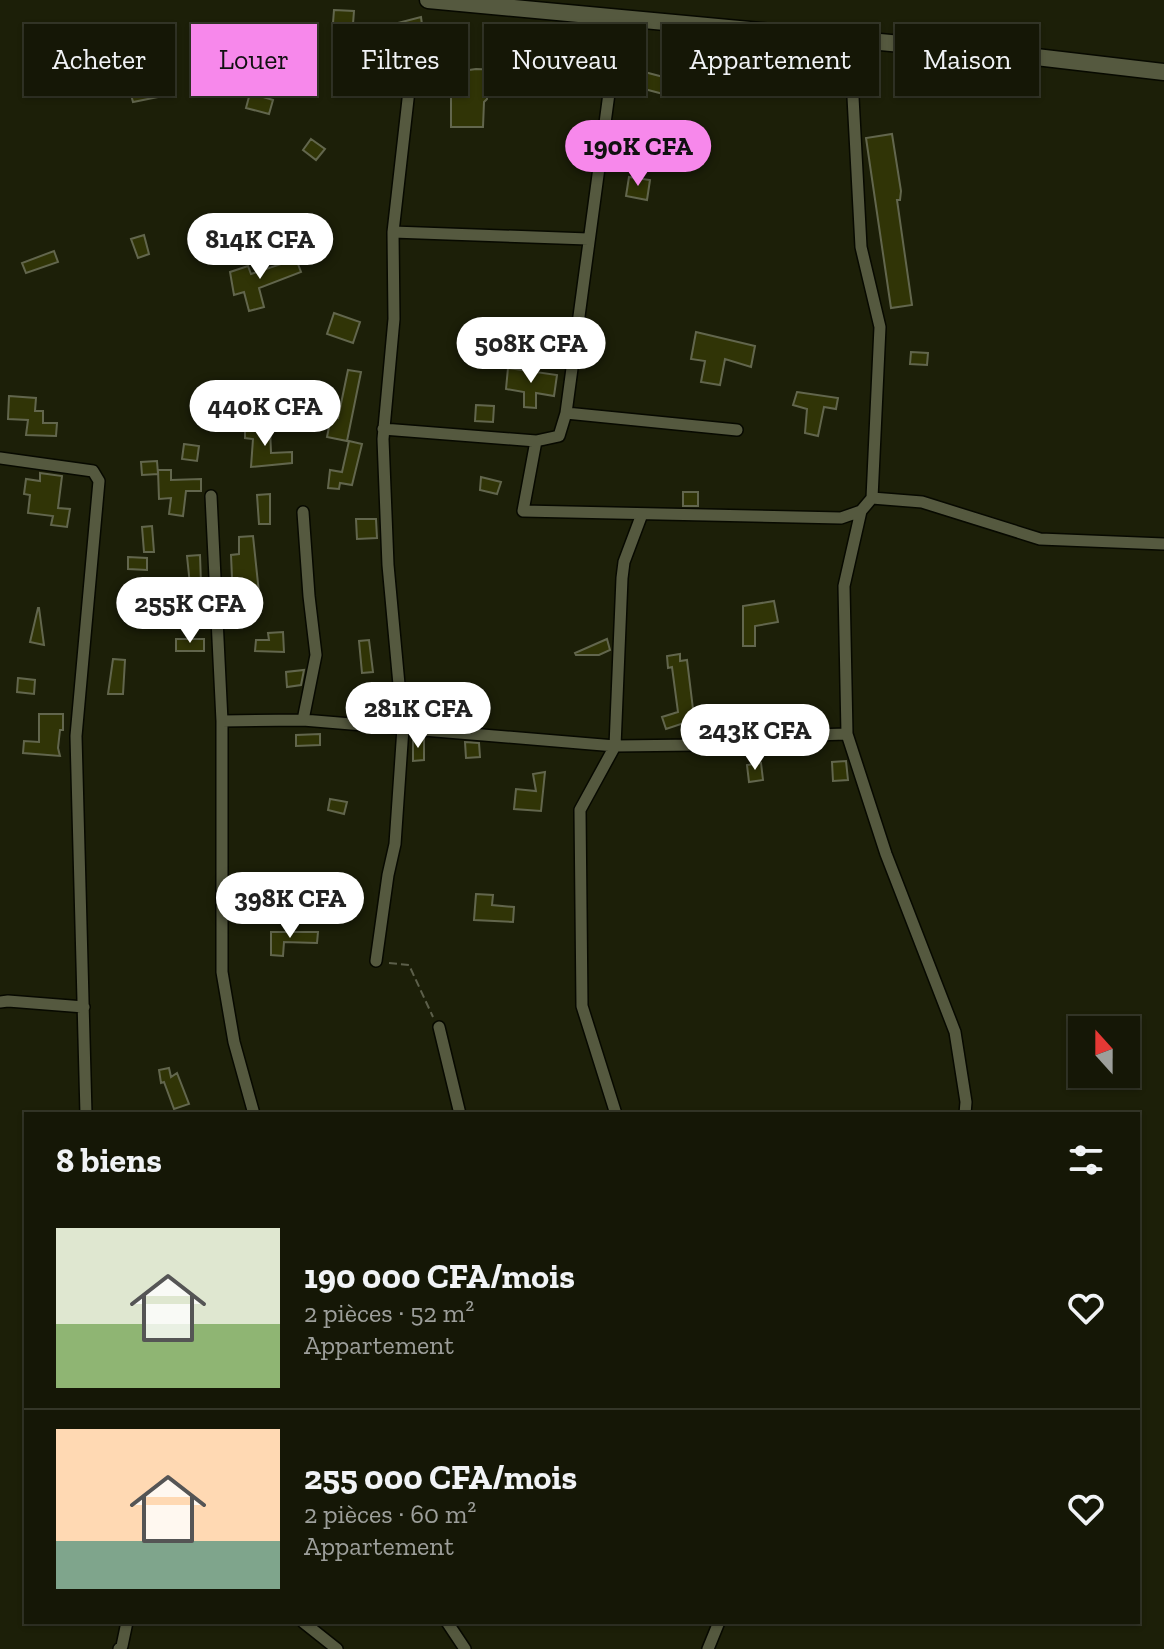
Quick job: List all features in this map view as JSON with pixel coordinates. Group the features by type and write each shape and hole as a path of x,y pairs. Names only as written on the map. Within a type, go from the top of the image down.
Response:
{"main road":[{"path":"428,0 672,24"},
{"path":"879,43 1019,55 1164,72"}],"street":[{"path":"383,429 536,441 559,436 566,413 619,19"},
{"path":"376,961 395,844 403,728 388,565 383,429 394,319 393,232 408,96"},
{"path":"853,96 861,247 880,327 872,498 861,511 844,586 847,734 886,854 955,1032 965,1112"},
{"path":"393,232 588,239"},
{"path":"566,413 737,430"},
{"path":"536,441 523,511 841,518 861,511"},
{"path":"0,458 93,471 99,481 76,736 86,1112"},
{"path":"211,496 222,721 222,972 234,1042 253,1112"},
{"path":"872,498 922,502 1040,539 1164,544"},
{"path":"303,512 316,655 303,720"},
{"path":"615,1112 582,1006 580,810 615,746 622,578 624,562 642,514"},
{"path":"222,721 303,720 615,746 696,745 743,737 847,734"},
{"path":"0,1002 84,1007"},
{"path":"439,1027 460,1112"},
{"path":"119,1649 127,1624"},
{"path":"306,1624 337,1649"},
{"path":"448,1624 465,1649"},
{"path":"708,1649 718,1624"}],"path":[{"path":"376,961 409,965 426,1007 439,1027"}],"building":[{"path":"334,10 354,11 353,24 333,23"},
{"path":"421,17 422,24 394,24"},
{"path":"484,69 484,96 487,99 484,102 483,127 451,127 451,96 468,96 468,70"},
{"path":"646,72 662,77 662,94 646,89"},
{"path":"131,96 163,96 133,102"},
{"path":"249,96 273,100 269,114 246,108"},
{"path":"892,134 901,191 900,200 897,200 912,305 891,308 866,138"},
{"path":"311,139 325,149 316,160 303,150"},
{"path":"629,177 650,180 647,200 626,196"},
{"path":"144,235 149,254 138,258 131,239"},
{"path":"54,251 58,262 26,273 22,263"},
{"path":"296,259 301,272 259,288 264,307 249,311 244,292 234,295 230,272 248,266 251,274"},
{"path":"334,313 360,322 353,343 327,334"},
{"path":"696,332 755,346 751,367 725,359 720,385 701,382 705,361 691,359"},
{"path":"911,352 928,353 927,365 910,364"},
{"path":"508,368 557,375 554,396 536,393 536,408 524,407 524,392 506,389"},
{"path":"348,370 361,372 347,441 327,437 329,427 309,423 312,413 338,418"},
{"path":"797,392 838,398 836,409 824,407 818,436 805,433 807,409 793,405"},
{"path":"9,396 36,398 35,411 43,411 43,423 57,423 56,436 26,435 28,420 8,419"},
{"path":"476,405 494,406 493,422 475,421"},
{"path":"245,427 270,427 271,453 292,452 292,463 251,467 253,439 245,438"},
{"path":"349,441 362,444 352,485 340,483 339,489 328,488 330,470 342,472"},
{"path":"184,444 199,446 197,461 182,459"},
{"path":"157,461 158,474 142,475 141,462"},
{"path":"158,470 171,470 171,480 201,479 201,491 186,491 183,516 169,514 171,498 159,499"},
{"path":"40,473 62,476 58,508 70,509 67,527 51,525 53,516 28,513 30,495 24,494 26,479 40,481"},
{"path":"481,477 501,482 497,494 480,490"},
{"path":"683,492 698,492 698,506 683,506"},
{"path":"270,494 270,524 259,524 257,495"},
{"path":"356,519 376,519 377,538 357,539"},
{"path":"152,526 154,552 144,552 142,527"},
{"path":"253,536 261,612 248,614 246,600 233,600 231,555 239,554 239,537"},
{"path":"200,555 201,584 190,585 187,556"},
{"path":"128,557 147,558 147,570 128,569"},
{"path":"139,595 156,595 156,611 139,610"},
{"path":"774,601 778,622 755,626 755,646 743,646 743,606"},
{"path":"39,608 44,645 30,642"},
{"path":"283,632 284,652 255,651 256,640 269,640 268,633"},
{"path":"176,639 204,639 204,651 176,651"},
{"path":"607,639 610,650 599,655 575,653"},
{"path":"369,640 373,672 362,673 359,641"},
{"path":"680,654 680,661 687,660 693,709 697,708 704,728 690,732 687,722 666,729 662,717 678,712 672,667 668,668 667,656"},
{"path":"113,659 125,660 123,694 108,694"},
{"path":"304,670 301,685 287,687 286,672"},
{"path":"18,678 35,680 34,694 17,692"},
{"path":"39,714 63,714 58,748 60,756 23,753 24,741 39,742"},
{"path":"320,734 320,745 296,746 296,735"},
{"path":"413,739 424,739 424,760 413,761"},
{"path":"465,742 479,743 480,757 466,758"},
{"path":"846,761 848,780 833,781 832,762"},
{"path":"761,763 763,780 749,782 747,765"},
{"path":"545,772 541,811 514,809 516,789 536,791 533,774"},
{"path":"330,799 347,802 344,814 328,810"},
{"path":"476,894 493,895 492,905 514,907 513,922 474,920"},
{"path":"271,932 318,932 317,943 284,942 283,956 271,955"},
{"path":"169,1068 171,1077 177,1073 189,1104 174,1109 164,1082 161,1083 159,1070"}]}
